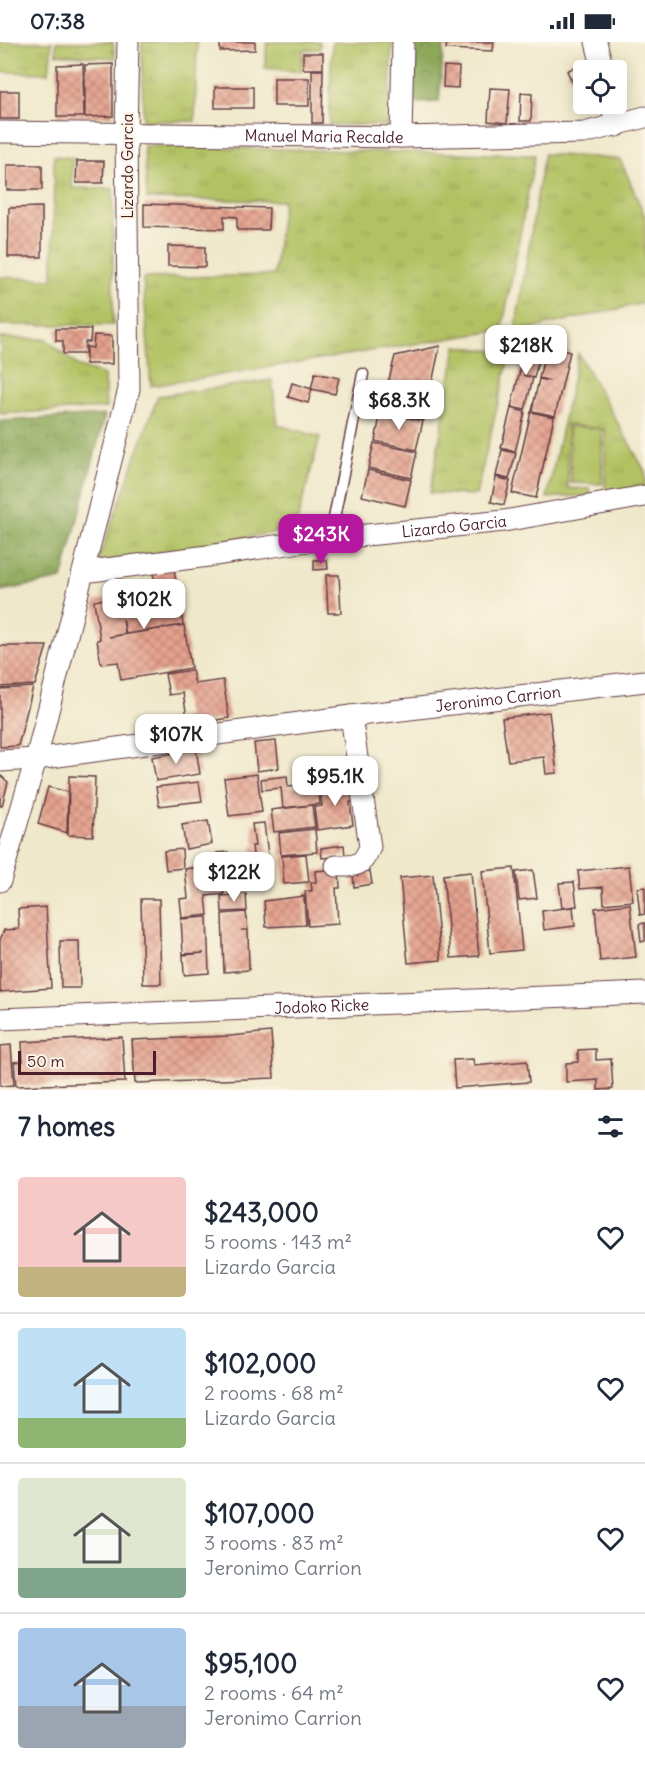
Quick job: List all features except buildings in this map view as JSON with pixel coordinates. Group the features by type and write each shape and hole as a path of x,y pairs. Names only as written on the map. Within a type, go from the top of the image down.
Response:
{"street":[{"name":"Lizardo Garcia","path":"0,881 36,759 129,389 126,132 128,42"},
{"path":"401,137 403,42"},
{"path":"596,42 600,60"},
{"path":"614,114 617,126"},
{"name":"Manuel Maria Recalde","path":"0,132 401,137 584,133 645,117"},
{"name":"Lizardo Garcia","path":"83,572 330,538 504,521 645,496"},
{"name":"Jeronimo Carrion","path":"0,761 36,759 351,716 645,681"},
{"path":"336,866 358,865 365,859 370,847 351,716"},
{"name":"Jodoko Ricke","path":"0,1019 645,993"}],"lane":[{"path":"330,538 363,374"}],"green space":[{"path":"0,42 52,42 49,73 0,72"},
{"path":"56,42 113,42 115,58 56,54"},
{"path":"142,42 197,42 195,121 143,121"},
{"path":"267,42 320,42 320,49 303,50 301,72 265,68"},
{"path":"332,42 392,42 389,125 329,125"},
{"path":"417,42 444,42 439,102 412,103"},
{"path":"144,146 535,155 502,330 151,386 143,278 274,275 283,201 147,199"},
{"path":"544,154 620,159 645,216 645,303 515,332"},
{"path":"54,156 73,158 72,188 113,189 113,325 0,325 0,277 53,279"},
{"path":"0,338 46,339 79,367 104,375 106,408 0,414"},
{"path":"456,346 510,353 476,495 430,493"},
{"path":"578,353 645,471 645,487 605,493 605,430 567,424 568,488 590,489 591,495 547,498"},
{"path":"272,380 278,425 320,437 295,529 97,563 158,396"},
{"path":"105,415 62,579 0,591 0,421"},
{"path":"569,426 602,429 602,484 571,483"}]}
